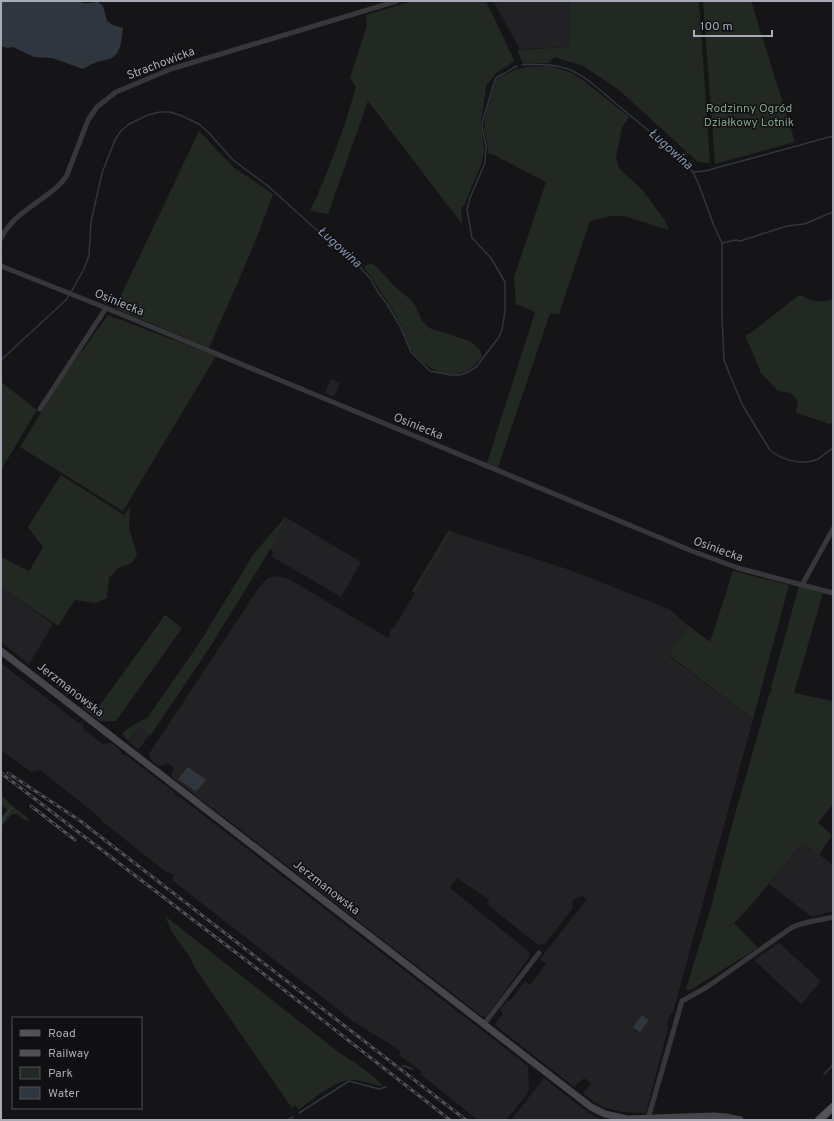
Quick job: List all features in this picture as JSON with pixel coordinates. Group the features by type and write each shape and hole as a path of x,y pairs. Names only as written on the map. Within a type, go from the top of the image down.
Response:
{"main road":[{"path":"819,1120 833,1107"}],"street":[{"name":"Strachowicka","path":"1,238 17,216 62,182 67,175 88,120 96,106 116,92 171,69 397,1"},
{"name":"Osiniecka","path":"1,266 106,308 692,551 738,568 833,593"},
{"path":"40,408 106,308"},
{"path":"802,584 833,529"},
{"name":"Jerzmanowska","path":"1,651 591,1107 605,1114 618,1118 648,1119 714,1116 740,1120"},
{"path":"648,1119 682,1001 707,987 791,928 800,924 833,917"},
{"path":"484,1024 539,953"}],"shaded area":[{"path":"493,1 570,1 570,47 520,49"},
{"path":"331,379 340,383 334,397 325,393"},
{"path":"287,518 361,562 341,597 271,556 274,552 269,549"},
{"path":"453,532 567,569 669,609 689,626 669,656 753,719 673,1012 670,1015 667,1024 668,1028 646,1113 622,1112 602,1107 583,1094 591,1083 584,1078 574,1087 495,1025 503,1013 500,1010 508,1000 510,1001 525,981 530,985 546,964 540,959 587,899 583,896 575,898 572,902 573,908 545,944 538,945 488,905 489,900 457,878 450,888 528,951 530,956 495,1005 486,1016 483,1017 172,777 174,768 167,763 162,766 157,765 150,759 149,754 260,586 268,578 277,576 289,579 388,638 390,635 390,629 394,627"},
{"path":"1,587 53,624 29,664 1,642"},
{"path":"1,663 80,724 82,721 84,730 103,744 112,743 121,751 121,754 126,755 174,792 174,794 180,797 528,1066 529,1090 526,1096 506,1120 478,1120 420,1074 422,1072 399,1055 401,1051 354,1022 172,880 174,875 165,871 40,770 31,772 1,750"},
{"path":"139,727 149,735 138,749 128,741"},
{"path":"803,842 833,865 833,911 812,917 769,884"},
{"path":"779,943 821,981 801,1004 754,960"},
{"path":"544,1078 587,1112 601,1120 511,1120"}],"green space":[{"path":"412,1 486,1 514,60 508,66 497,72 486,86 481,125 484,149 482,162 465,204 461,208 462,224 368,101 328,214 310,211 336,150 356,87 350,78 367,25 366,15"},
{"path":"570,1 699,1 710,163 698,162 618,89 583,66 554,57 549,63 523,64 517,50 570,47"},
{"name":"Rodzinny Ogród Działkowy Lotnik","path":"703,1 751,1 795,142 715,164"},
{"path":"549,66 570,72 584,81 629,117 622,127 616,158 619,168 644,192 665,221 669,230 624,216 611,216 590,221 559,314 550,313 498,468 487,463 535,312 516,304 514,277 546,182 494,155 489,154 484,129 485,117 496,80 517,69"},
{"path":"199,131 233,167 273,194 251,252 209,348 115,308"},
{"path":"371,263 377,267 394,286 411,300 415,305 422,321 429,328 470,341 480,350 482,357 473,367 458,374 451,374 435,370 421,361 411,349 401,324 364,267"},
{"path":"799,295 811,300 819,301 833,299 833,421 830,424 796,413 798,401 791,393 778,391 761,373 745,335 751,333"},
{"path":"108,315 216,356 123,511 20,447 61,380"},
{"path":"1,382 37,410 1,470"},
{"path":"61,475 124,515 130,507 129,528 137,554 132,563 118,568 109,578 107,598 96,603 75,600 58,626 1,587 1,557 29,571 43,547 28,527"},
{"path":"285,517 287,518 265,558 208,650 150,736 139,727 128,741 122,734 127,729 148,717 200,642 253,555"},
{"path":"449,530 453,532 415,593 412,591"},
{"path":"733,571 789,585 753,719 669,655 689,626 710,642"},
{"path":"799,586 823,593 794,693 833,701 833,804 818,823 832,835 819,855 803,842 753,903 734,923 758,948 690,990 686,989 711,907 730,832 772,688 771,687"},
{"path":"165,615 182,628 116,721 100,721 82,707 86,703 98,708"},
{"path":"1,794 10,804 29,819 27,821 16,814 12,814 1,827 1,818 7,810 1,804"},
{"path":"165,916 337,1051 368,1072 384,1087 362,1081 348,1080 340,1082 325,1090 299,1110 295,1105 292,1108 195,968 191,959 172,932"}],"water":[{"path":"1,1 98,2 103,6 107,21 113,25 123,28 119,50 112,58 92,64 83,69 52,58 34,57 13,47 7,48 1,46"},
{"path":"188,767 206,780 196,792 178,779"},
{"path":"642,1015 649,1020 640,1032 633,1027"}],"waterway":[{"name":"Ługowina","path":"522,65 557,66 568,69 582,76 658,138 693,172 705,171 833,136"},
{"name":"Ługowina","path":"1,360 67,299 84,269 89,255 91,222 102,173 115,140 120,132 129,124 148,115 160,112 170,112 199,124 233,160 268,186 331,243 357,264 370,278 387,304 400,326 411,352 430,371 451,375 460,375 468,372 476,367 499,337 505,311 505,282 491,258 472,238 467,209 470,198 485,163 486,146 482,127 494,83 496,78 517,66"},
{"path":"693,172 722,243 722,318 724,360 743,406 770,450 780,457 799,462 812,461 818,459 833,448"},
{"path":"722,243 736,240 740,241 787,226 804,224 833,212"},
{"path":"1,822 12,807"},
{"path":"824,1074 833,1065"},
{"path":"402,1066 412,1069"},
{"path":"299,1113 349,1081 379,1089 386,1087"},
{"path":"288,1120 293,1117"}],"railway":[{"path":"1,773 256,968 450,1120"},
{"path":"8,773 79,820 466,1120"},
{"path":"31,806 75,840"}]}
